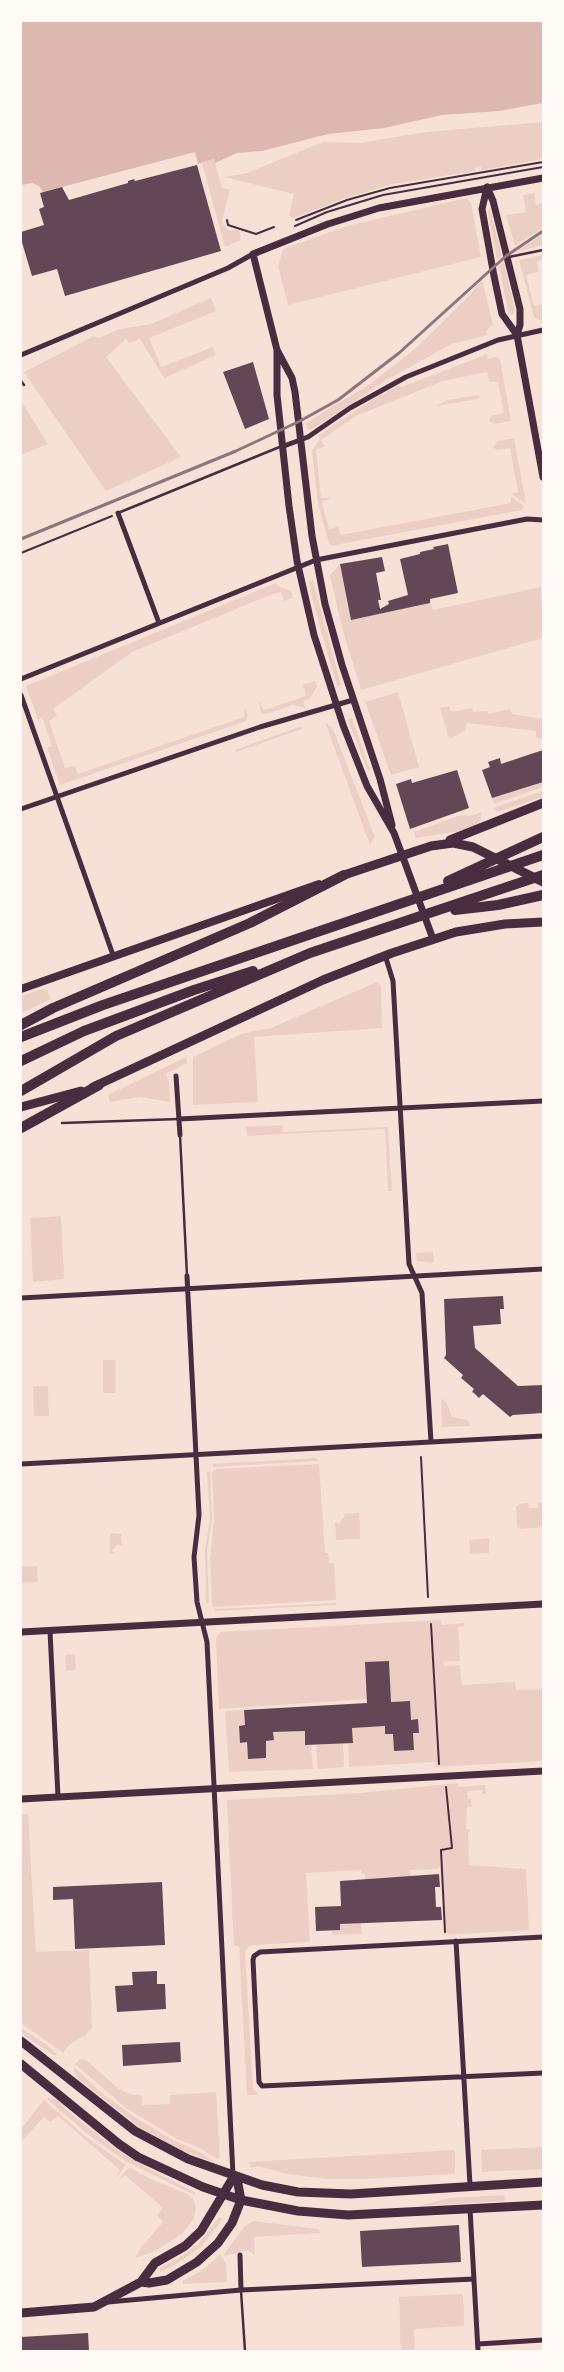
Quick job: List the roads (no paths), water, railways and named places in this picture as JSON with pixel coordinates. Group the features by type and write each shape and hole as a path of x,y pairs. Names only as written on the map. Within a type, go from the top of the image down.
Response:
{"highway":[{"path":"421,896 496,858 543,837"},
{"path":"21,1037 72,1016 543,855"},
{"path":"21,1025 53,1008 250,923 344,875"},
{"path":"21,1061 84,1031 194,990 344,944 543,875"},
{"path":"439,911 498,905 543,895"},
{"path":"21,1091 116,1036 310,954"},
{"path":"21,1128 99,1085"}],"main road":[{"path":"21,988 403,854 466,836 500,819 543,803"},
{"path":"442,843 473,847 543,882"},
{"path":"21,1107 55,1099 99,1085 315,984 385,956 456,932 488,926 543,922"},
{"path":"21,2041 135,2131 174,2153 234,2176 278,2188 325,2193 380,2193 470,2185 543,2182"},
{"path":"21,2064 125,2148 162,2169 222,2195 298,2211 348,2215 543,2205"},
{"path":"21,2313 88,2309 106,2302 141,2282 155,2264 185,2246 201,2231 234,2176"},
{"path":"141,2282 149,2283 167,2280 208,2253 227,2230 241,2200 238,2184 234,2176"}],"street":[{"path":"21,355 228,268 253,254 328,224 379,208 543,178"},
{"path":"487,187 493,200 520,309 520,325 517,335"},
{"path":"487,187 482,209 494,276 502,314 517,335 543,477"},
{"path":"253,254 277,350 277,395 289,506 298,566 314,635 336,705 367,786 394,833 433,939"},
{"path":"284,446 302,440 350,408 406,377 484,345 517,335 543,330"},
{"path":"277,350 292,378 302,440 316,560 334,638 380,778 394,833"},
{"path":"118,513 159,623"},
{"path":"21,679 316,560 527,519 543,520"},
{"path":"21,695 113,956"},
{"path":"21,809 260,727 353,700"},
{"path":"385,956 392,981 409,1264 422,1292 431,1442"},
{"path":"176,1076 180,1135"},
{"path":"179,1119 543,1101"},
{"path":"21,1298 543,1269"},
{"path":"187,1276 200,1515 194,1556 197,1602 207,1642 234,2176"},
{"path":"21,1464 543,1436"},
{"path":"21,1632 543,1604"},
{"path":"50,1631 58,1797"},
{"path":"21,1799 543,1771"},
{"path":"543,1937 260,1952 256,1953 253,1960 259,2082 262,2086 543,2073"},
{"path":"456,1941 470,2185"},
{"path":"470,2209 478,2351"},
{"path":"240,2255 241,2290"},
{"path":"106,2302 241,2290 474,2279"},
{"path":"478,2344 543,2340"}],"lane":[{"path":"508,257 543,250"},
{"path":"21,380 24,385"},
{"path":"118,513 284,446"},
{"path":"62,1123 179,1119"},
{"path":"180,1135 187,1276"},
{"path":"241,2290 244,2351"}],"railway":[{"path":"21,539 236,451 300,421 338,400 399,353 506,256 543,231"}]}
